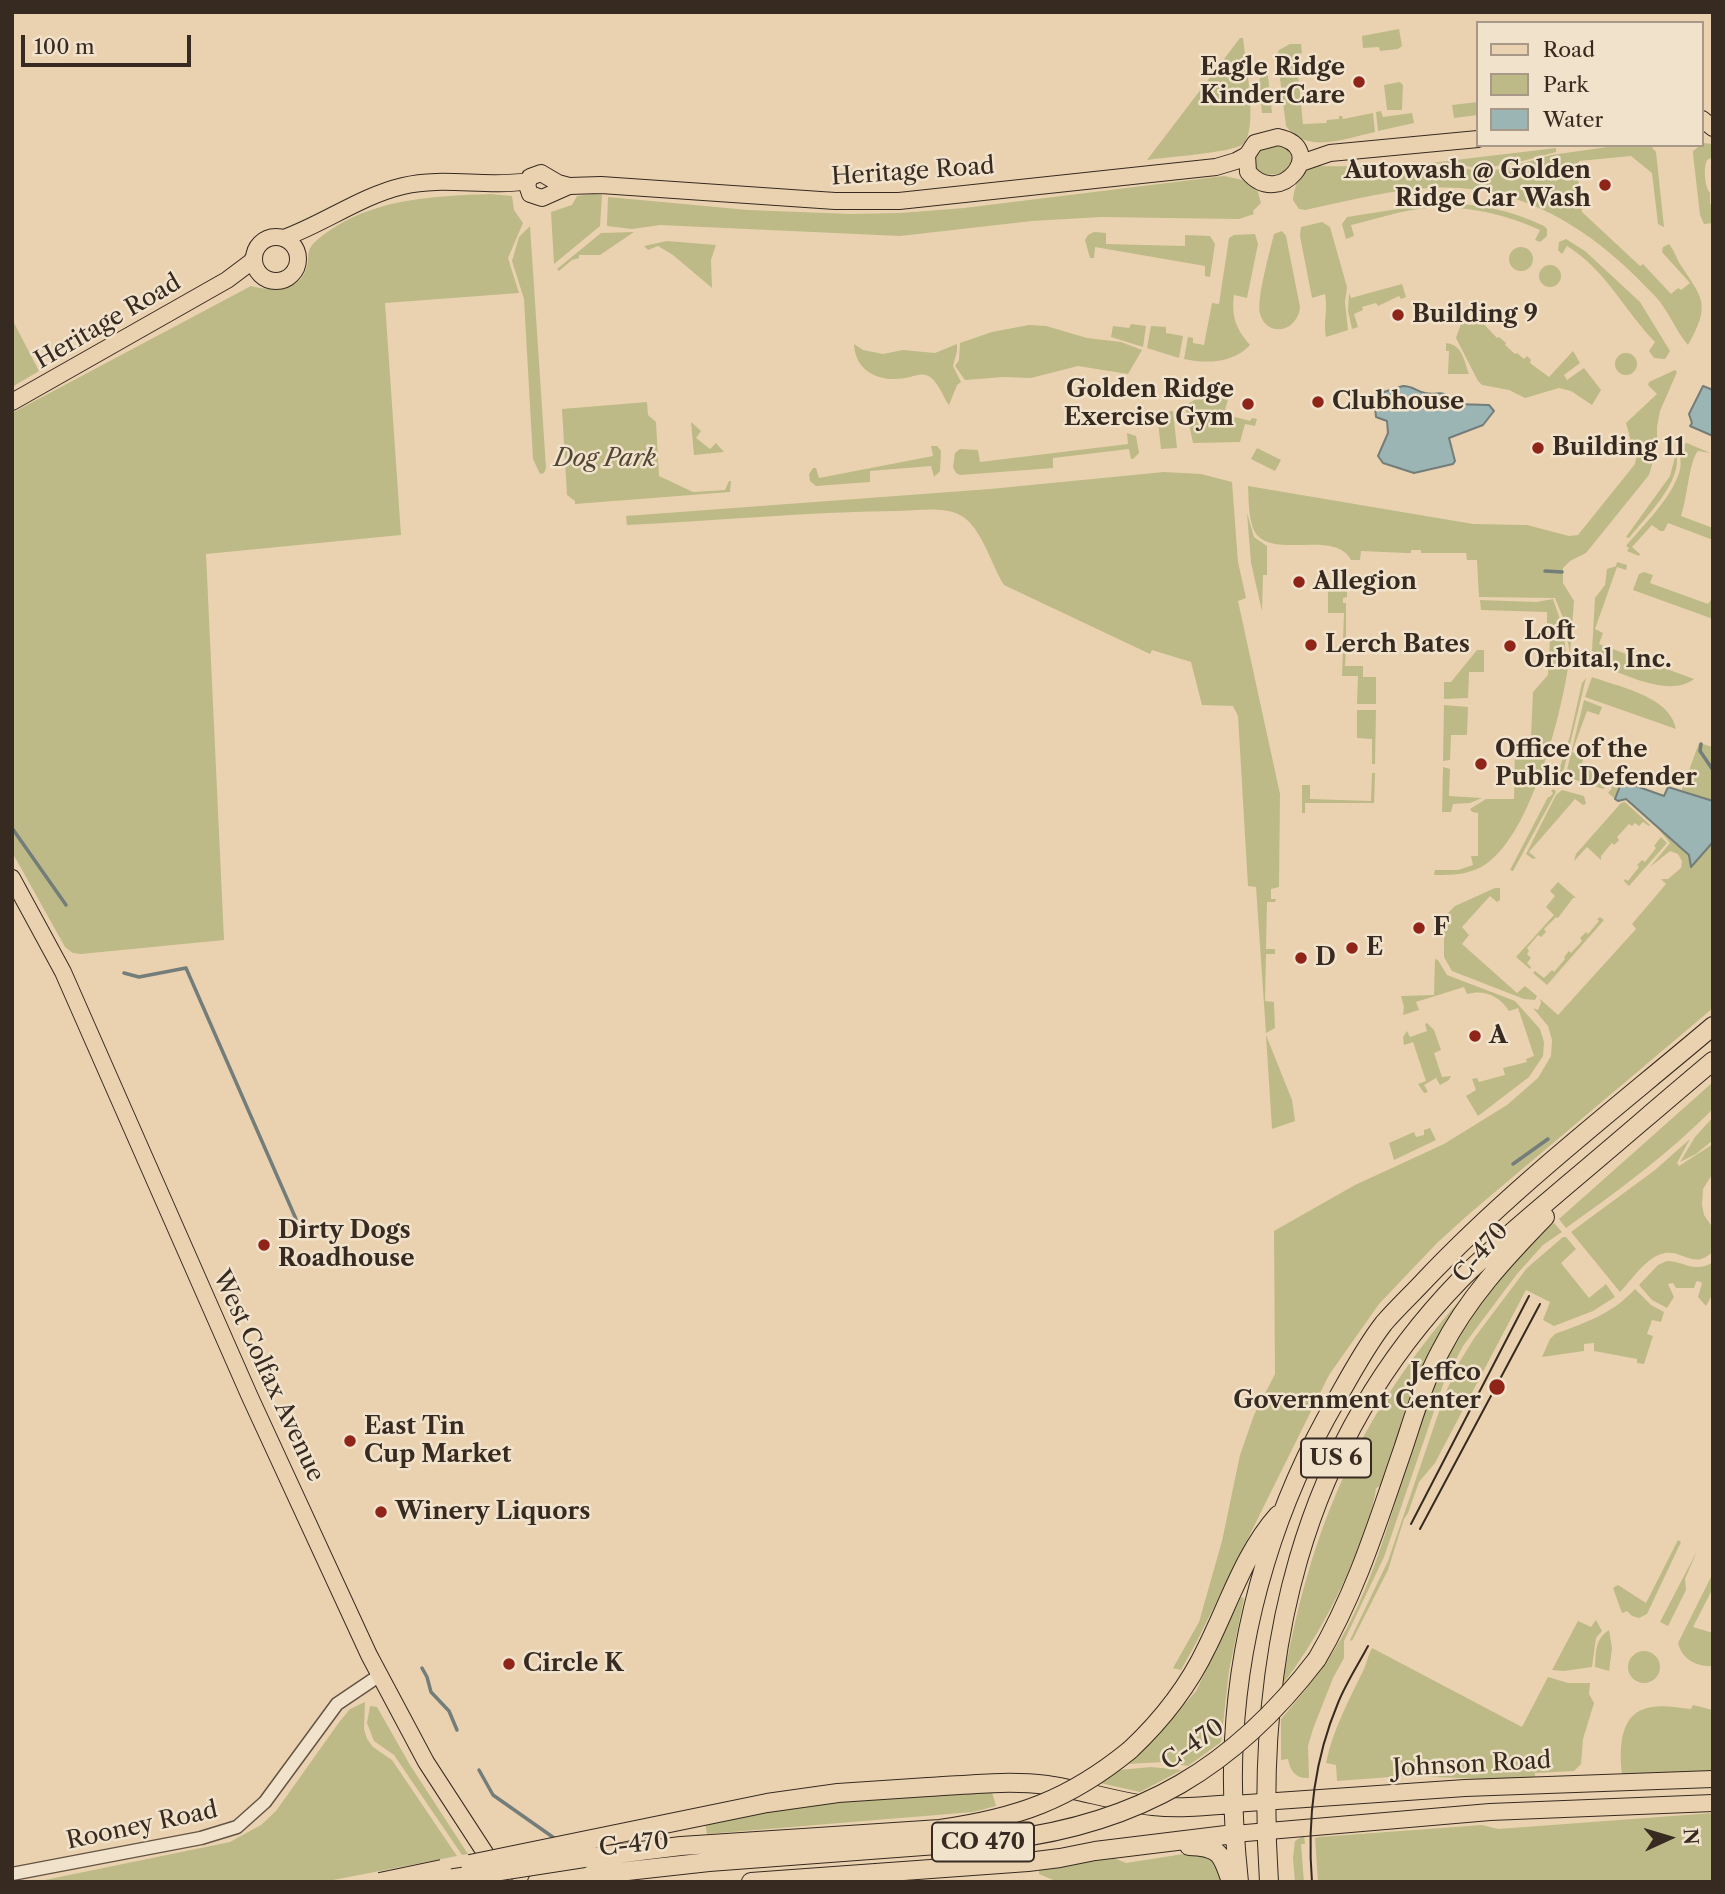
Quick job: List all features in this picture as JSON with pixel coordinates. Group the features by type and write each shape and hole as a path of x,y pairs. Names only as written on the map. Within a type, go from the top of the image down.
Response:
{"highway":[{"name":"US 6","path":"1239,1882 1234,1834 1234,1736 1242,1671 1256,1601 1281,1512 1324,1420 1384,1324 1454,1249 1503,1203 1713,1026"},
{"name":"US 6","path":"1269,1882 1266,1801 1270,1707 1284,1609 1296,1563 1322,1489 1370,1396 1410,1338 1461,1280 1498,1244 1713,1061"},
{"name":"C-470","path":"537,1882 709,1862 1034,1836 1092,1824 1117,1815 1166,1793 1212,1766 1280,1706 1317,1660 1360,1572 1426,1382 1440,1351 1474,1297 1549,1213 1561,1190"},
{"name":"C-470","path":"429,1882 681,1846 972,1825 1020,1814 1045,1804 1106,1770 1151,1731 1180,1695 1206,1650 1262,1533 1281,1512"},
{"path":"380,1882 767,1803 838,1793 1004,1782 1096,1794 1149,1806 1173,1808 1234,1804"},
{"path":"751,1882 981,1866 1234,1834"},
{"path":"1100,1850 1132,1853 1186,1846 1209,1847 1223,1859 1231,1882"}],"main road":[{"path":"1295,146 1300,155 1300,163 1293,176 1277,183 1262,182 1247,163 1252,145 1267,138 1283,138 1295,146 1330,153 1476,139"},
{"path":"1300,163 1330,153"},
{"name":"Heritage Road","path":"319,224 376,194 406,185 528,185 537,173 545,174 550,187 601,185 766,198 899,201 1216,167 1236,161 1247,163"},
{"path":"319,224 303,240 298,251 298,266 289,277 275,281 265,278 257,269 254,257 257,248 268,238 284,238 319,224"},
{"path":"284,238 298,251"},
{"name":"Heritage Road","path":"12,402 227,280 254,257"},
{"name":"Heritage Road","path":"227,280 243,276 265,278"},
{"name":"West Colfax Avenue","path":"12,878 63,972 244,1385 380,1675 426,1762 504,1882"},
{"name":"Johnson Road","path":"1234,1804 1347,1794 1713,1779"},
{"path":"1490,1812 1586,1801 1606,1782"},
{"name":"Johnson Road","path":"1234,1834 1490,1812 1713,1803"}],"street":[{"name":"Rooney Road","path":"12,1874 201,1839 237,1827 265,1802 337,1704 380,1675"}],"green space":[{"path":"1399,29 1402,46 1398,49 1380,51 1379,47 1363,48 1362,36"},
{"path":"1240,38 1243,38 1251,110 1248,136 1243,144 1213,152 1147,160"},
{"path":"1290,44 1301,44 1302,53 1296,54 1303,124 1326,123 1327,120 1339,119 1339,116 1343,119 1373,113 1375,132 1328,142 1304,140 1294,135 1286,126 1277,55 1279,50"},
{"path":"1261,73 1268,76 1272,113 1262,113 1259,82"},
{"path":"1400,82 1403,85 1402,110 1387,110 1384,85"},
{"path":"1476,102 1476,115 1454,118 1452,105"},
{"path":"1381,111 1383,117 1412,113 1414,123 1378,131 1376,112"},
{"path":"1704,143 1713,144 1713,157 1707,160 1705,173 1710,204 1713,205 1713,223 1704,224 1700,215 1693,151 1704,147"},
{"path":"1272,145 1287,148 1293,160 1285,173 1266,175 1255,168 1254,157 1264,147"},
{"path":"1608,147 1652,147 1656,152 1664,227 1658,224 1652,173 1631,156 1579,161 1582,212 1640,266 1643,264 1671,294 1690,283 1662,252 1663,247 1669,244 1699,294 1701,302 1700,320 1688,345 1655,296 1604,248 1577,228 1518,200 1486,191 1451,188 1401,191 1305,210 1299,209 1293,200 1298,180 1313,166 1450,165 1477,171 1503,169 1551,155"},
{"path":"1556,148 1556,152 1478,169 1456,163 1422,164"},
{"path":"1224,176 1243,180 1257,189 1261,203 1253,211 1254,214 1239,219 1101,217 1032,221 900,236 660,225 632,229 607,226 608,197 748,210 900,213 964,208"},
{"path":"490,194 512,196 514,210 523,223 508,258 519,293 385,303 401,535 206,554 224,940 73,953 65,947 12,852 12,413 251,286 275,289 297,282 307,266 312,245 328,231 353,217 410,200"},
{"path":"602,195 600,226 554,264 551,212 572,205 577,196"},
{"path":"1436,203 1464,204 1504,211 1544,226 1547,236 1540,242 1535,240 1540,230 1496,215 1466,209 1435,208 1402,212 1351,225 1354,236 1346,239 1342,224 1347,217"},
{"path":"1322,222 1330,227 1347,287 1345,302 1348,330 1326,337 1325,294 1312,298 1300,236 1301,227"},
{"path":"530,226 546,468 544,473 540,474 533,459 524,299 512,261 519,237"},
{"path":"1282,231 1286,236 1300,307 1294,322 1282,329 1276,329 1264,322 1259,307 1274,234"},
{"path":"634,232 600,255 579,255 579,258 572,260 559,271 557,269 601,233"},
{"path":"1094,232 1106,233 1106,244 1185,246 1185,235 1210,236 1215,244 1210,277 1205,276 1205,266 1095,247 1094,258 1090,258 1085,240"},
{"path":"1255,234 1258,244 1247,298 1234,295 1233,303 1236,322 1250,345 1244,351 1220,361 1184,359 1188,337 1193,338 1193,343 1204,345 1212,303 1219,304 1229,238 1234,235"},
{"path":"1566,239 1585,251 1640,302 1670,351 1665,359 1654,358 1649,351 1655,342 1604,278 1567,246 1562,254 1558,250 1559,242"},
{"path":"667,241 716,245 711,260 712,288 673,255 658,246 648,250 644,246"},
{"path":"1521,247 1532,254 1533,259 1526,270 1521,271 1510,264 1509,259 1516,248"},
{"path":"1550,265 1558,268 1561,276 1558,284 1550,287 1542,284 1539,276 1542,268"},
{"path":"1402,284 1406,297 1401,299 1399,296 1378,306 1376,303 1362,307 1363,310 1354,314 1358,327 1352,329 1348,311 1349,293 1351,298"},
{"path":"1479,301 1485,305 1473,318 1477,322 1480,320 1515,354 1524,359 1527,356 1531,360 1530,363 1549,377 1573,351 1580,363 1564,375 1567,380 1584,368 1601,390 1592,405 1571,391 1559,388 1525,398 1509,390 1482,385 1456,338 1463,318"},
{"path":"12,319 39,371 12,387"},
{"path":"1131,324 1146,326 1143,347 1111,337 1113,326 1129,328"},
{"path":"1029,325 1046,326 1087,338 1121,342 1142,350 1128,374 1078,366 1031,378 965,380 955,366 959,360 960,343 992,332"},
{"path":"1151,326 1166,327 1166,333 1183,336 1179,358 1147,348"},
{"path":"1446,343 1459,350 1469,374 1448,374 1449,351 1446,351"},
{"path":"854,344 863,350 883,354 903,350 935,353 957,344 953,366 961,382 957,385 949,405 937,384 926,375 886,379 870,373 859,361"},
{"path":"1626,353 1634,356 1637,364 1634,372 1626,375 1618,372 1615,364 1618,356"},
{"path":"1675,370 1677,372 1660,411 1657,448 1649,475 1586,553 1563,568 1563,583 1574,601 1570,654 1564,620 1555,598 1479,597 1477,560 1467,560 1466,553 1421,553 1421,550 1411,550 1411,553 1361,551 1360,560 1351,560 1343,551 1332,547 1266,541 1257,535 1252,525 1248,486 1473,524 1527,525 1569,536 1578,535 1635,464 1626,423 1657,394 1648,385 1649,382"},
{"path":"1222,382 1232,385 1224,414 1250,421 1252,418 1257,419 1255,426 1245,424 1240,442 1193,443 1185,406"},
{"name":"Dog Park","path":"647,402 648,415 656,422 659,476 693,492 725,490 731,481 730,492 575,504 567,495 562,409"},
{"path":"1173,411 1177,448 1161,449 1157,413"},
{"path":"691,422 701,431 696,438 710,449 716,443 724,452 694,455"},
{"path":"1127,433 1136,436 1139,453 1133,459 1129,449 1053,458 1053,468 960,475 953,467 955,453 960,449 978,450 980,462 1128,444"},
{"path":"1687,443 1710,453 1698,451 1695,456 1681,516 1713,528 1713,540 1668,523 1664,531 1652,525 1632,547 1639,556 1627,551 1629,548 1626,546 1663,502 1675,483 1680,469 1681,445"},
{"path":"931,446 937,446 941,451 940,471 934,477 931,466 870,471 870,482 816,486 810,481 809,474 813,468 816,468 819,478 933,456"},
{"path":"1257,448 1281,460 1275,471 1251,459"},
{"path":"1676,453 1674,475 1662,498 1629,538 1626,537 1670,476"},
{"path":"1164,472 1201,474 1232,482 1238,562 1246,598 1238,601 1280,794 1279,887 1271,889 1271,899 1276,899 1275,902 1267,902 1266,949 1275,949 1275,954 1266,954 1265,1001 1274,1002 1275,1028 1266,1033 1256,887 1248,886 1238,716 1233,706 1202,705 1191,662 1152,650 1150,654 1004,585 973,526 966,519 951,512 927,510 828,513 627,525 626,516 990,489"},
{"path":"1247,513 1254,537 1267,546 1267,575 1263,575 1262,611 1251,563"},
{"path":"1617,562 1627,565 1626,570 1617,567 1595,629 1603,633 1599,644 1694,679 1673,686 1660,685 1599,665 1600,654 1592,651 1595,598 1605,585 1607,569 1616,566"},
{"path":"1644,572 1653,575 1650,583 1708,604 1713,597 1713,619 1633,590 1639,574"},
{"path":"1347,585 1347,597 1343,598 1343,603 1346,603 1346,640 1343,640 1344,613 1328,613 1328,587"},
{"path":"1553,599 1564,631 1566,659 1569,661 1552,740 1530,800 1517,827 1502,849 1486,864 1468,872 1434,875 1435,870 1458,870 1473,865 1471,856 1478,856 1478,813 1470,809 1486,799 1514,799 1515,746 1531,736 1533,692 1548,675 1550,637 1547,636 1547,612 1481,610 1480,600 1536,602"},
{"path":"1343,650 1346,650 1345,666 1363,666 1363,677 1376,677 1376,704 1357,704 1358,676 1342,676"},
{"path":"1477,650 1484,650 1484,672 1469,672 1468,698 1444,699 1444,682 1451,682"},
{"path":"1592,677 1642,694 1654,701 1672,718 1676,729 1585,697"},
{"path":"1586,678 1563,773 1560,775 1559,770 1582,683"},
{"path":"1584,700 1602,707 1599,715 1587,711 1572,752 1584,757 1581,766 1622,781 1615,799 1608,793 1612,788 1608,784 1603,789 1567,777 1566,774"},
{"path":"1444,705 1468,707 1467,735 1451,735 1450,760 1443,761"},
{"path":"1357,710 1376,710 1375,764 1372,764 1372,739 1357,738"},
{"path":"1699,743 1713,747 1713,801 1681,792"},
{"path":"1443,767 1450,769 1449,796 1482,798 1470,803 1453,804 1451,812 1442,812"},
{"path":"1372,773 1375,773 1374,803 1305,803 1305,813 1302,813 1302,785 1310,785 1310,799 1371,801"},
{"path":"1554,789 1556,792 1513,871 1510,870 1548,797 1553,793 1551,791"},
{"path":"1562,790 1584,796 1586,804 1583,805 1575,799 1529,852 1536,858 1533,859 1526,854 1556,795"},
{"path":"1625,802 1650,825 1643,822 1639,826 1635,823 1632,826 1629,824 1617,837 1619,840 1614,845 1612,843 1601,856 1601,860 1587,847 1574,861 1576,854 1621,803"},
{"path":"1655,825 1690,855 1691,866 1713,842 1713,1008 1469,1214 1437,1243 1379,1304 1329,1375 1196,1643 1181,1670 1173,1668 1199,1622 1222,1541 1240,1455 1254,1415 1275,1374 1274,1231 1355,1185 1444,1144 1507,1105 1538,1078 1551,1056 1552,1040 1548,1026 1533,1008 1538,1010 1540,999 1558,1015 1636,929 1632,924 1666,884 1661,879 1668,879 1681,868 1682,861 1678,854 1670,851 1650,867 1670,843"},
{"path":"1661,837 1667,843 1629,886 1625,879 1628,881 1642,860 1645,862"},
{"path":"1558,882 1576,898 1544,929 1546,932 1541,937 1538,935 1527,948 1527,954 1531,958 1527,963 1530,969 1516,957 1554,915 1546,907 1555,896 1550,891"},
{"path":"1500,888 1500,900 1497,902 1490,896 1462,927 1469,935 1462,944 1517,993 1525,986 1537,996 1535,1000 1524,999 1452,971 1444,957 1444,917 1455,906"},
{"path":"1600,917 1604,920 1547,985 1533,973 1535,971 1544,978 1552,970 1554,972"},
{"path":"1435,959 1447,975 1515,1001 1540,1029 1544,1042 1543,1056 1529,1077 1478,1116 1466,1096 1476,1090 1472,1079 1477,1078 1479,1082 1505,1075 1503,1068 1527,1062 1526,1059 1534,1056 1518,1008 1509,1011 1501,1001 1485,993 1467,994 1464,987 1416,1002 1419,1010 1403,1015 1401,996 1434,995"},
{"path":"1427,1023 1434,1030 1441,1050 1434,1053 1442,1077 1451,1076 1440,1085 1436,1078 1424,1085 1428,1092 1424,1093 1418,1084 1426,1081 1413,1042 1404,1045 1403,1037 1407,1031 1410,1037 1427,1031"},
{"path":"1266,1035 1292,1100 1295,1121 1272,1129"},
{"path":"1713,1082 1713,1109 1642,1172 1566,1228 1559,1219"},
{"path":"1713,1117 1713,1140 1696,1154 1680,1162 1695,1137"},
{"path":"1430,1128 1436,1140 1394,1160 1389,1143 1414,1132 1416,1137 1424,1135 1424,1130"},
{"path":"1690,1139 1677,1163 1679,1166 1713,1144 1713,1173 1703,1189 1702,1204 1704,1215 1713,1228 1713,1251 1700,1259 1661,1254 1644,1265 1620,1292 1571,1232 1655,1170"},
{"path":"1554,1223 1562,1232 1543,1245 1517,1274 1463,1346 1444,1382 1384,1557 1344,1641 1344,1658 1313,1729 1308,1746 1309,1778 1297,1776 1288,1759 1281,1760 1281,1719 1325,1664 1358,1606 1443,1361 1459,1331 1483,1298 1524,1251"},
{"path":"1563,1237 1576,1249 1561,1263 1589,1298 1606,1284 1615,1297 1593,1311 1554,1326 1543,1320 1550,1302 1526,1290 1435,1463 1419,1482 1388,1570 1352,1641 1350,1640 1388,1561 1445,1394 1460,1361 1527,1268"},
{"path":"1667,1261 1695,1267 1713,1262 1713,1293 1706,1306 1698,1297 1702,1283 1698,1281 1694,1288 1676,1288 1673,1283 1668,1284 1674,1297 1667,1308 1652,1300 1639,1285 1658,1265"},
{"path":"1635,1289 1651,1305 1664,1312 1661,1322 1652,1320 1647,1334 1653,1336 1644,1364 1637,1363 1637,1359 1594,1351 1594,1343 1584,1344 1584,1351 1542,1357 1555,1334 1608,1311"},
{"path":"1459,1301 1461,1303 1383,1485 1376,1488 1368,1520 1337,1597 1283,1684 1307,1576 1342,1479 1392,1389"},
{"path":"1678,1540 1681,1542 1647,1614 1639,1618 1627,1611 1622,1613 1613,1588 1618,1585 1646,1603"},
{"path":"1697,1551 1685,1579 1686,1590 1668,1626 1660,1622"},
{"path":"1713,1573 1713,1588 1693,1627 1713,1633 1713,1666 1707,1666 1686,1658 1678,1643"},
{"path":"1241,1597 1244,1598 1229,1671 1221,1742 1188,1766 1164,1762 1126,1764 1158,1735 1196,1691"},
{"path":"1596,1620 1602,1631 1596,1638 1592,1667 1552,1670 1578,1621 1591,1627"},
{"path":"1609,1630 1612,1648 1609,1671 1595,1667 1599,1642"},
{"path":"1372,1648 1522,1727 1548,1677 1568,1683 1590,1683 1589,1694 1594,1703 1583,1739 1581,1764 1574,1771 1535,1773 1535,1778 1404,1776 1337,1781 1336,1765 1326,1763 1329,1750"},
{"path":"1644,1651 1655,1656 1660,1667 1655,1678 1644,1683 1633,1678 1628,1667 1633,1656"},
{"path":"365,1702 364,1729 367,1739 373,1747 392,1760 457,1856 323,1882 35,1882 230,1842 261,1825 276,1811 340,1721 350,1709"},
{"path":"1693,1705 1713,1710 1713,1772 1622,1774 1621,1743 1627,1723 1633,1716 1652,1707 1691,1709"},
{"path":"370,1706 377,1707 410,1765 468,1854 462,1855 394,1755 374,1741 367,1723"},
{"path":"1151,1767 1182,1770 1140,1792 1100,1783 1119,1770"},
{"path":"992,1792 996,1806 973,1812 707,1834 705,1822 783,1807 884,1796"},
{"path":"1713,1813 1713,1882 1318,1882 1315,1838 1319,1837 1482,1825 1498,1829"},
{"path":"1304,1835 1305,1844 1301,1844 1304,1882 1295,1882 1295,1841"},
{"path":"1196,1852 1214,1862 1222,1882 1058,1882 1039,1874 1039,1870 1114,1858 1126,1863"}],"water":[{"path":"1403,386 1425,393 1444,394 1454,404 1489,405 1494,411 1483,425 1449,438 1455,461 1453,464 1414,473 1383,463 1378,456 1388,433 1387,421 1376,417 1374,395"},
{"path":"1703,386 1713,390 1713,436 1690,426 1692,423 1689,414"},
{"path":"1622,781 1664,796 1668,787 1713,801 1713,842 1691,867 1689,855 1626,799 1615,799"}],"waterway":[{"path":"1545,571 1562,572"},
{"path":"1701,744 1700,751 1713,770"},
{"path":"12,828 66,905"},
{"path":"186,968 296,1219"},
{"path":"124,973 139,977 186,968"},
{"path":"1513,1164 1548,1139"},
{"path":"422,1668 431,1692 449,1711 457,1730"},
{"path":"479,1770 493,1795 557,1840"}],"tram line":[{"path":"1411,1524 1529,1296"},
{"path":"1420,1529 1540,1304"},
{"path":"1312,1882 1312,1813 1323,1746 1341,1696 1368,1646"}],"place":[{"name":"Eagle Ridge KinderCare","path":"1359,82"},
{"name":"Autowash @ Golden Ridge Car Wash","path":"1605,185"},
{"name":"Building 9","path":"1398,315"},
{"name":"Clubhouse","path":"1318,402"},
{"name":"Golden Ridge Exercise Gym","path":"1248,404"},
{"name":"Building 11","path":"1538,448"},
{"name":"Allegion","path":"1299,582"},
{"name":"Lerch Bates","path":"1311,645"},
{"name":"Loft Orbital, Inc.","path":"1510,646"},
{"name":"Office of the Public Defender","path":"1481,764"},
{"name":"F","path":"1419,928"},
{"name":"E","path":"1352,948"},
{"name":"D","path":"1301,958"},
{"name":"A","path":"1475,1036"},
{"name":"Dirty Dogs Roadhouse","path":"264,1245"},
{"name":"Jeffco Government Center","path":"1497,1387"},
{"name":"East Tin Cup Market","path":"350,1441"},
{"name":"Winery Liquors","path":"381,1512"},
{"name":"Circle K","path":"509,1664"}]}
